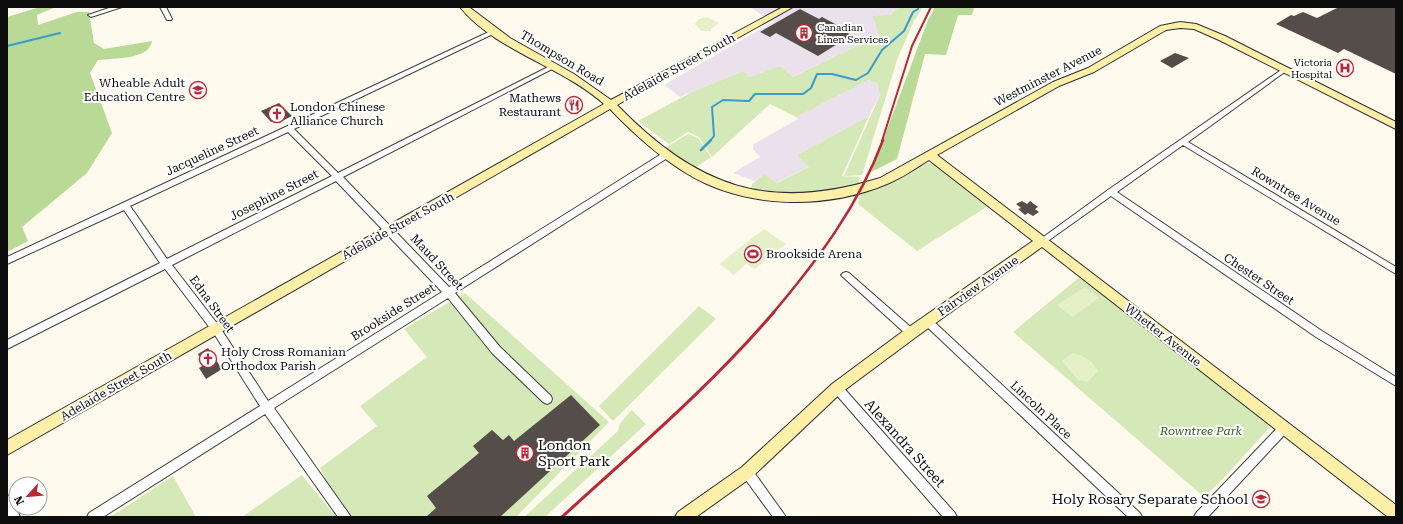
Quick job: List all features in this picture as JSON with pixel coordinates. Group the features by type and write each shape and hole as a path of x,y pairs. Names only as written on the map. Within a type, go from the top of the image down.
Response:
{"street":[{"path":"90,16 119,7"},
{"path":"163,7 169,19"},
{"name":"Thompson Road","path":"464,7 484,27 586,86 611,104 631,126 680,165 714,182 762,196 786,199 819,197 860,190 884,181 930,155"},
{"name":"Adelaide Street South","path":"7,448 391,231 611,104 789,7"},
{"name":"Westminster Avenue","path":"930,155 1056,84 1091,70 1164,28 1180,25 1196,27 1222,38 1284,70"},
{"name":"Jacqueline Street","path":"7,261 493,32"},
{"name":"Josephine Street","path":"7,344 552,67"},
{"path":"1284,70 1396,126"},
{"name":"Fairview Avenue","path":"683,517 747,472 837,388 911,333 1284,70"},
{"name":"Maud Street","path":"289,128 391,231 449,293 496,350 547,399"},
{"name":"Rowntree Avenue","path":"1183,142 1396,271"},
{"name":"Brookside Street","path":"93,517 266,406 449,293 666,155"},
{"name":"Whetter Avenue","path":"930,155 1396,514"},
{"name":"Chester Street","path":"1111,192 1319,334 1396,382"},
{"name":"Edna Street","path":"125,205 166,264 216,329 266,406 345,517"},
{"path":"846,275 911,333"},
{"name":"Lincoln Place","path":"928,322 1136,517"},
{"name":"Alexandra Street","path":"837,388 951,517"},
{"path":"1200,517 1284,428"},
{"path":"747,472 780,517"},
{"path":"7,501 14,517"}],"shaded area":[{"path":"750,7 898,7 890,15 879,35 793,77 780,66 750,77 743,71 680,97 664,85 773,22"},
{"path":"867,80 877,83 880,95 869,116 797,155 809,167 776,183 764,174 755,181 733,173 760,157 753,149 754,144 798,119 796,117"}],"green space":[{"path":"40,7 56,7 37,15 38,25 77,12 89,12 94,43 104,49 152,41 145,52 138,55 98,60 90,73 112,133 87,173 22,227 28,241 7,252 7,17"},
{"path":"898,7 923,7 914,21 898,57 862,175 844,176 880,95 877,83 868,80 796,117 770,104 712,157 699,137 688,132 669,144 638,121 692,92 743,71 750,77 780,66 793,77 879,35 873,16 890,15"},
{"path":"935,7 974,7 972,15 958,15 946,55 925,54 897,159 871,172 928,20"},
{"path":"707,17 719,23 711,29 711,31 702,31 695,24 699,19"},
{"path":"869,116 842,176 860,177 858,185 845,189 805,193 778,192 751,188 752,184 764,174 777,183 809,167 797,155"},
{"path":"688,134 698,138 711,157 695,168 665,148"},
{"path":"926,163 934,164 988,206 917,251 858,204 860,194 885,185"},
{"name":"Brookside Arena","path":"764,229 786,244 755,269 746,264 734,275 719,264"},
{"name":"Rowntree Park","path":"1081,276 1267,422 1269,428 1222,480 1204,497 1013,332"},
{"path":"1085,287 1099,298 1072,317 1057,305"},
{"path":"465,293 609,422 516,517 344,517 320,468 377,426 360,406 427,357 404,329"},
{"path":"699,306 716,319 613,421 599,406"},
{"path":"1072,353 1081,355 1087,359 1098,371 1088,382 1078,380 1062,361"},
{"path":"632,410 646,424 545,517 524,517 618,431 620,423"},
{"path":"302,475 336,517 242,517"},
{"path":"173,476 196,517 110,517"}],"building":[{"name":"Victoria Hospital","path":"1339,7 1396,7 1396,74 1344,49 1338,53 1276,24 1291,15 1294,16 1303,12 1317,18"},
{"name":"Canadian Linen Services","path":"800,9 819,19 822,17 839,26 837,28 852,35 818,56 776,33 770,37 760,32"},
{"path":"1175,53 1189,58 1172,68 1160,61"},
{"name":"London Chinese Alliance Church","path":"279,103 292,116 280,122 277,119 271,122 261,111"},
{"path":"1022,201 1027,204 1030,201 1038,207 1035,209 1039,212 1033,216 1028,213 1025,215 1018,209 1021,208 1016,204"},
{"name":"Holy Cross Romanian Orthodox Parish","path":"208,348 222,369 206,379 199,368 204,365 198,354"},
{"name":"London Sport Park","path":"571,395 600,425 500,517 426,517 436,508 427,496 479,453 473,446 492,430 503,440 509,435 514,441"}],"waterway":[{"path":"710,141 714,136 712,107 723,100 749,101 755,94 803,94 811,88 817,74 832,74 856,80 868,73 882,50 904,31 913,12 918,9 918,7"},
{"path":"7,46 60,33"},
{"path":"701,150 710,141"}],"railway":[{"path":"882,141 912,46 931,7"},
{"path":"773,313 821,253 836,231 862,187 883,140"},
{"path":"562,517 698,392 774,312"}],"place":[{"name":"Canadian Linen Services","path":"804,33"},
{"name":"Victoria Hospital","path":"1345,68"},
{"name":"Wheable Adult Education Centre","path":"198,90"},
{"name":"Mathews Restaurant","path":"574,105"},
{"name":"London Chinese Alliance Church","path":"277,114"},
{"name":"Brookside Arena","path":"753,254"},
{"name":"Holy Cross Romanian Orthodox Parish","path":"208,359"},
{"name":"London Sport Park","path":"525,453"},
{"name":"Holy Rosary Separate School","path":"1261,499"}]}
